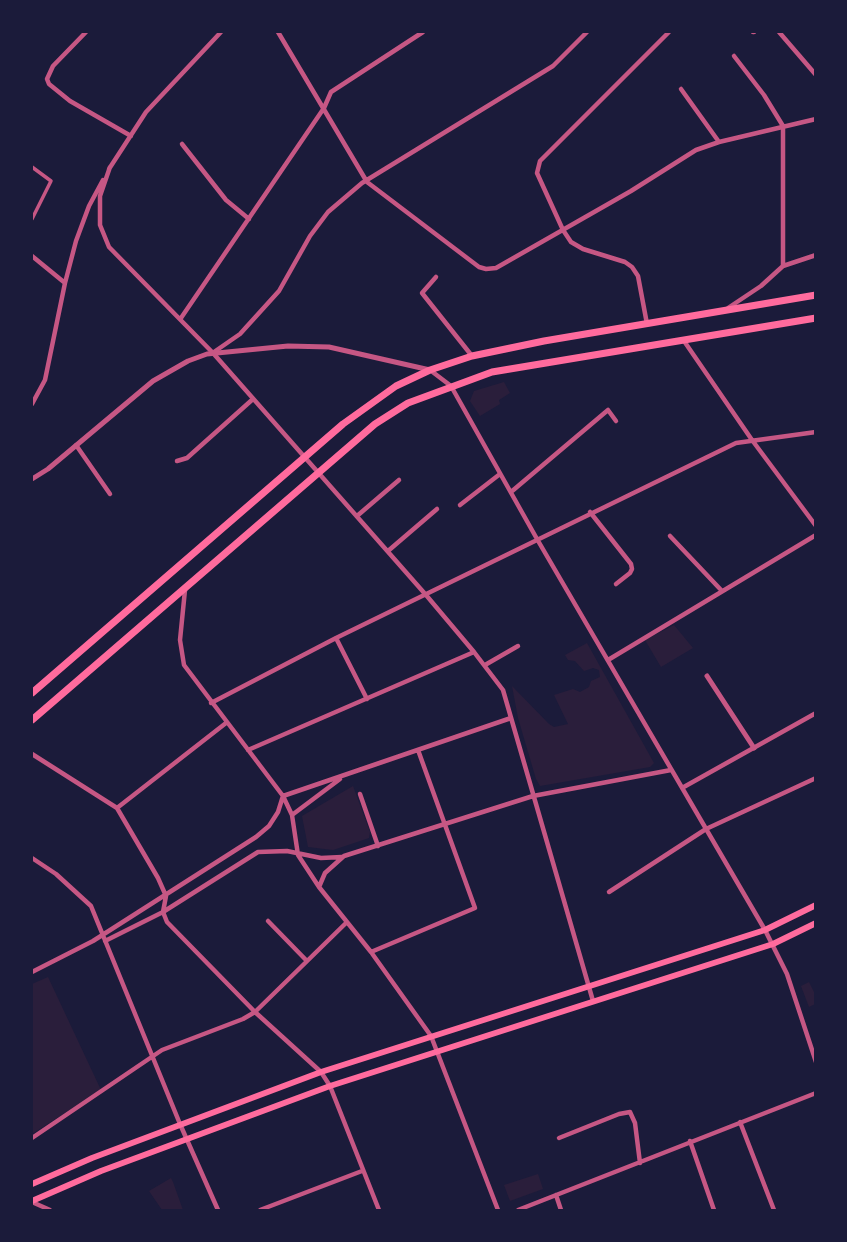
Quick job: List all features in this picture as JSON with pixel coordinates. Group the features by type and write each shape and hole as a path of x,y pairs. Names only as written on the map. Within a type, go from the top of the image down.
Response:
{"main road":[{"path":"32,694 305,457 366,406 396,386 430,370 472,356 816,295"},
{"path":"32,720 375,424 408,403 492,372 816,318"},
{"path":"32,1184 92,1158 321,1072 765,930 816,905"},
{"path":"32,1202 101,1171 330,1086 772,944 816,923"}],"street":[{"path":"86,32 53,66 47,79 70,100 131,136"},
{"path":"211,32 216,36"},
{"path":"32,404 45,380 65,283 89,206 110,167 146,113 221,32"},
{"path":"278,32 367,181 479,267 486,269 496,268 631,191 696,150 719,142 816,120"},
{"path":"181,318 324,108 327,96 335,88 423,32"},
{"path":"213,353 253,322 279,291 310,236 328,212 367,181 553,66 587,32"},
{"path":"647,324 638,276 632,267 571,242 537,173 540,161 669,32"},
{"path":"779,32 816,75"},
{"path":"734,56 764,95 783,126 783,266"},
{"path":"681,89 719,142"},
{"path":"181,144 226,200 249,219"},
{"path":"32,167 51,181 32,219"},
{"path":"110,167 100,196 100,225 109,247 213,353 426,594 503,690 593,1002"},
{"path":"723,311 783,266 816,255"},
{"path":"32,257 65,283"},
{"path":"436,277 422,293 472,356"},
{"path":"683,339 752,440 816,526"},
{"path":"32,479 153,382 188,361 213,353 288,346 329,347 430,370 451,386 765,930 787,974 816,1062"},
{"path":"177,461 187,458 253,399"},
{"path":"511,492 608,410 616,421"},
{"path":"211,703 590,512 736,443 816,432"},
{"path":"76,445 110,494"},
{"path":"460,505 500,474"},
{"path":"357,516 399,480"},
{"path":"388,551 437,509"},
{"path":"590,512 631,564 630,573 615,584"},
{"path":"608,660 816,535"},
{"path":"670,536 722,591"},
{"path":"186,585 180,640 182,659 211,703 283,796 292,815 298,855 319,887 371,952 431,1036 498,1210"},
{"path":"336,638 368,699"},
{"path":"485,665 518,646"},
{"path":"248,750 474,652"},
{"path":"707,676 754,748"},
{"path":"682,788 816,713"},
{"path":"32,972 93,941 256,837 274,819 283,796 511,718"},
{"path":"117,808 226,723"},
{"path":"371,952 475,908 418,750"},
{"path":"32,754 117,808 150,860 166,896 163,912 167,922 254,1012 321,1072 330,1086 379,1210"},
{"path":"106,941 163,912 258,852 270,850 321,858 344,856 533,796 671,770"},
{"path":"292,815 346,774"},
{"path":"608,892 706,829 816,778"},
{"path":"360,794 377,846"},
{"path":"319,887 325,873 344,856"},
{"path":"32,858 56,874 91,906 180,1125 218,1210"},
{"path":"268,921 306,961"},
{"path":"32,1138 167,1047 243,1019 254,1012 346,922"},
{"path":"518,1210 816,1093"},
{"path":"559,1138 630,1112 635,1123 640,1163"},
{"path":"740,1122 775,1210"},
{"path":"690,1141 715,1210"},
{"path":"260,1210 362,1171"},
{"path":"556,1195 561,1210"},
{"path":"32,1202 50,1210"}],"shaded area":[{"path":"504,382 510,393 499,400 500,404 480,416 470,401 474,391"},
{"path":"674,625 693,648 661,667 645,640"},
{"path":"587,643 654,763 650,767 540,786 518,718 512,686 549,724 554,727 568,724 554,695 573,689 580,692 589,687 591,681 600,677 599,670 593,668 584,671 565,655"},
{"path":"353,786 370,832 369,838 333,850 308,847 302,816"},
{"path":"48,977 101,1090 32,1134 32,984"},
{"path":"809,982 816,996 815,1004 809,1007 801,986"},
{"path":"538,1174 543,1189 510,1201 504,1185"},
{"path":"171,1178 183,1210 162,1210 149,1191"}]}
